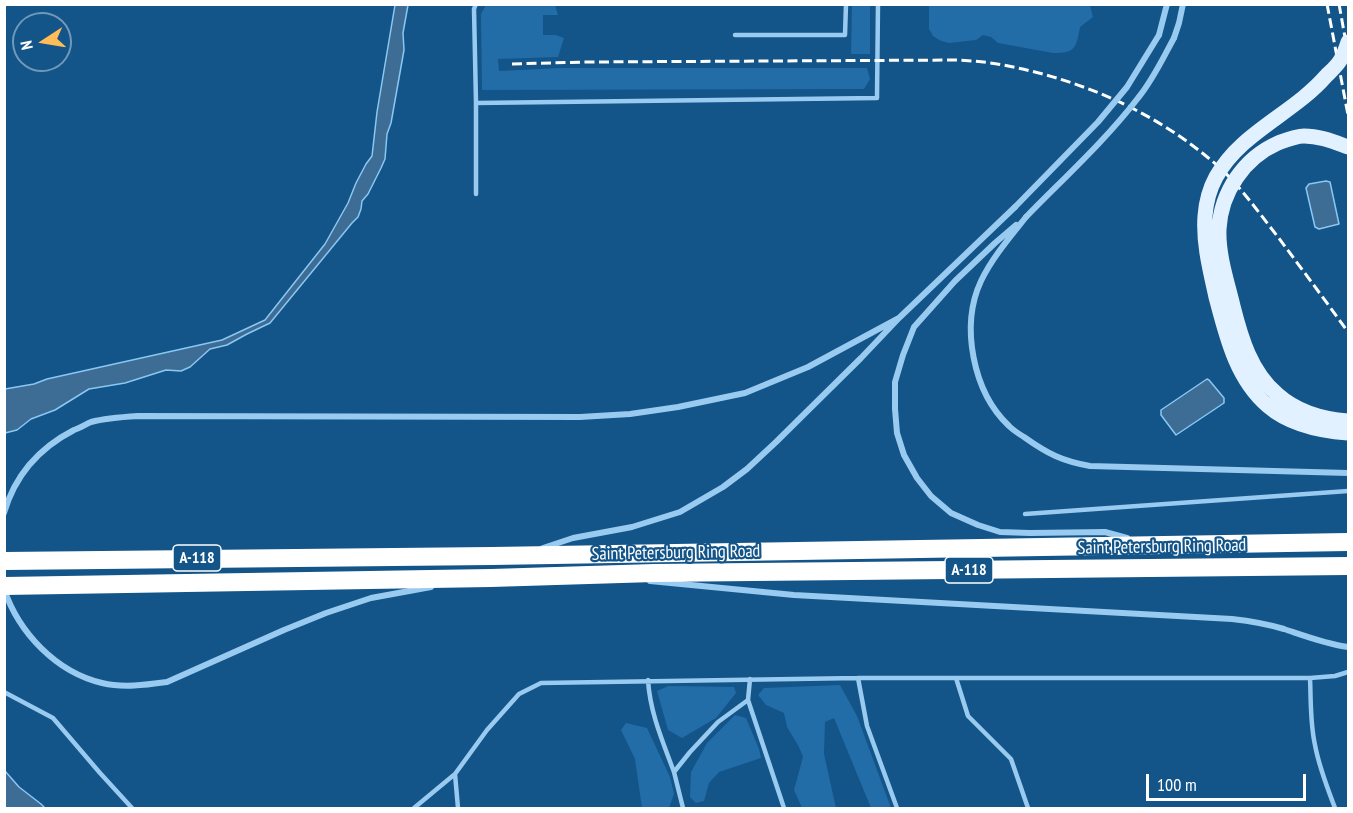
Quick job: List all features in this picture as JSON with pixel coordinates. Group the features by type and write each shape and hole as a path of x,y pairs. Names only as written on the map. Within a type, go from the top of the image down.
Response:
{"highway":[{"name":"Saint Petersburg Ring Road","path":"4,561 1348,542"},
{"name":"Saint Petersburg Ring Road","path":"4,587 654,573 1348,566"}],"main road":[{"path":"1348,42 1340,61 1318,85 1248,138 1229,158 1215,178 1209,194 1204,232 1211,276 1228,342 1252,388 1266,404 1287,418 1313,428 1348,434"},
{"path":"1348,147 1326,139 1303,136 1285,140 1257,155 1237,177 1229,190 1219,227 1219,245 1230,296 1245,346 1264,381 1276,394 1304,411 1321,417 1348,421"}],"street":[{"path":"523,555 573,538 632,527 680,512 747,470 899,318 1015,207 1098,122 1127,87 1159,35 1167,4"},
{"path":"1148,544 1105,532 1030,534 1000,532 951,513 931,496 904,455 897,433 895,382 914,327 955,281 1026,217 1108,133 1139,97 1174,38 1184,4"},
{"path":"1026,217 1001,249 981,281 974,302 971,331 973,358 981,384 993,407 1009,427 1048,454 1090,466 1348,473"},
{"path":"4,513 20,476 51,444 90,423 138,416 580,417 678,408 745,393 808,367 899,318"},
{"path":"590,576 794,595 1232,619 1257,622 1348,647"},
{"path":"4,587 9,603 23,628 43,651 67,669 102,683 146,685 167,682 284,630 371,598 491,578"}],"lane":[{"path":"476,4 474,9 476,194"},
{"path":"735,35 844,35 846,4"},
{"path":"476,103 877,98 878,4"},
{"path":"1025,514 1348,491"},
{"path":"414,808 455,774 487,730 519,694 541,683 858,678 1310,678 1335,676 1348,672"},
{"path":"858,678 867,726 897,808"},
{"path":"956,678 968,716 1011,759 1028,808"},
{"path":"1310,678 1314,742 1335,808"},
{"path":"750,679 748,700 783,808"},
{"path":"648,680 654,716 674,772 682,807"},
{"path":"4,692 54,718 132,808"},
{"path":"674,772 718,722 748,700"},
{"path":"455,774 458,808"}],"shaded area":[{"path":"395,5 408,5 403,33 404,50 387,134 385,159 368,194 362,201 358,217 270,323 227,345 210,349 190,367 181,371 166,370 125,383 89,389 55,410 31,419 17,430 5,433 5,389 222,340 265,320 325,244 372,156"},
{"path":"486,5 555,5 558,15 543,15 543,35 556,35 564,38 558,57 498,59 499,71 560,68 867,68 870,79 864,89 482,90 481,14"},
{"path":"852,5 870,5 870,54 851,54"},
{"path":"929,5 1090,5 1093,17 1080,27 1074,48 1066,52 1053,53 998,43 991,37 983,35 976,40 949,43 941,41 933,36 929,29"},
{"path":"1330,182 1339,224 1319,229 1315,227 1306,188 1309,184"},
{"path":"1207,379 1224,398 1224,403 1176,435 1161,415 1161,410"},
{"path":"840,685 857,716 891,808 871,808 834,718 825,722 824,754 836,808 802,808 794,790 803,757 787,727 784,713 766,705 758,695 764,688"},
{"path":"668,686 734,687 736,693 716,718 682,738 668,730 657,691"},
{"path":"735,715 746,718 761,758 719,772 709,783 704,801 696,803 690,797 691,772 707,743"},
{"path":"626,723 647,728 670,777 674,794 669,808 642,808 635,759 621,730"},
{"path":"5,771 19,787 45,808 5,808"}],"railway":[{"path":"1327,4 1348,115"},
{"path":"1339,4 1348,54"},
{"path":"512,64 958,60 1003,65 1062,80 1118,101 1145,115 1171,130 1219,167 1257,210 1348,332"}]}
